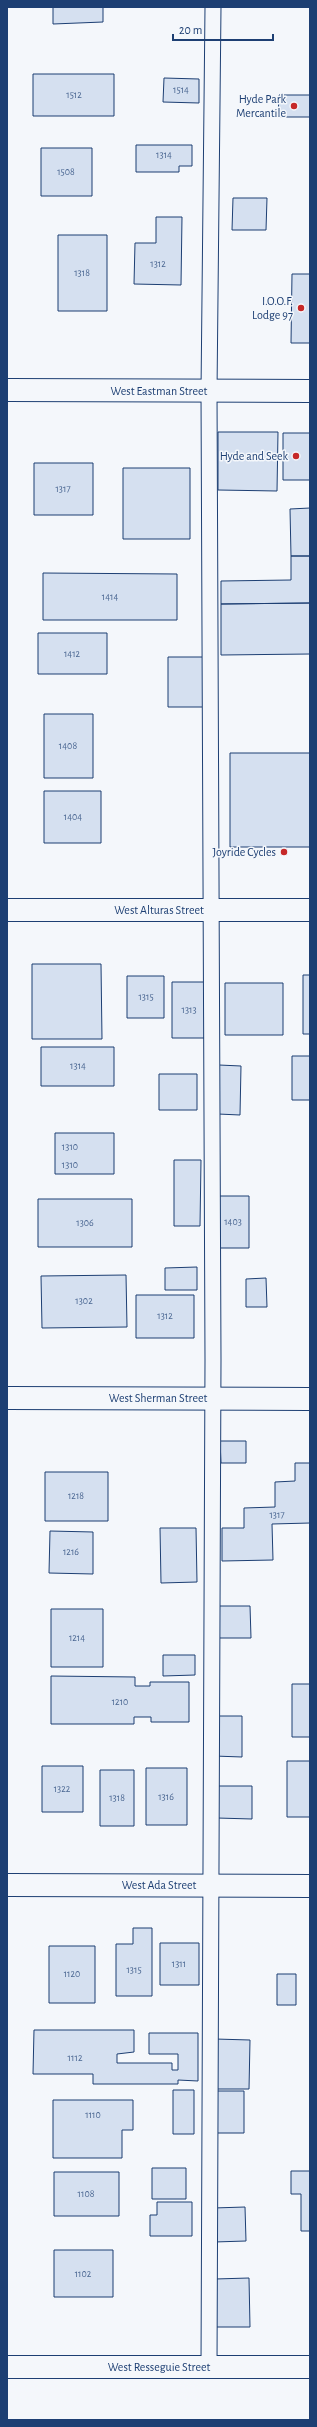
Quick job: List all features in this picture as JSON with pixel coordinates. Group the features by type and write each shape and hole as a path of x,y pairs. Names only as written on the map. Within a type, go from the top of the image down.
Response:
{"street":[{"name":"West Eastman Street","path":"7,390 209,392 310,391"},
{"name":"West Alturas Street","path":"7,910 310,910"},
{"name":"West Sherman Street","path":"7,1398 310,1399"},
{"name":"West Ada Street","path":"7,1885 310,1886"},
{"name":"West Resseguie Street","path":"7,2367 310,2367"}],"lane":[{"path":"209,2367 209,1886 213,1398 209,392 213,7"}],"building":[{"path":"53,7 103,7 103,22 53,24"},
{"path":"33,74 114,74 114,116 33,116"},
{"path":"164,78 199,79 199,103 163,102"},
{"name":"Hyde Park Mercantile","path":"279,95 310,95 310,117 278,117"},
{"path":"136,145 192,145 192,166 179,166 179,172 136,172"},
{"path":"41,148 92,148 92,196 41,196"},
{"path":"233,198 267,198 266,230 232,230"},
{"path":"156,217 182,217 181,285 134,284 135,243 156,243"},
{"path":"58,235 107,235 107,311 58,311"},
{"name":"I.O.O.F. Lodge 97","path":"292,274 310,274 310,343 291,343"},
{"path":"218,432 278,432 277,491 218,490"},
{"name":"Hyde and Seek","path":"283,433 310,433 310,480 283,480"},
{"path":"34,463 93,463 93,515 34,515"},
{"path":"123,468 190,468 190,539 123,539"},
{"path":"310,508 310,556 291,556 290,509"},
{"path":"291,556 310,556 310,603 221,604 221,581 291,580"},
{"path":"43,573 177,574 177,620 43,620"},
{"path":"310,603 310,654 221,655 221,604"},
{"path":"38,633 107,633 107,674 38,674"},
{"path":"168,657 204,657 204,707 168,707"},
{"path":"44,714 93,714 93,778 44,778"},
{"path":"230,753 310,753 310,847 230,847"},
{"path":"44,791 101,791 101,843 44,843"},
{"path":"32,964 101,964 102,1039 32,1039"},
{"path":"303,975 310,975 310,1034 303,1034"},
{"path":"127,976 164,976 164,1018 127,1018"},
{"path":"172,982 207,982 207,1038 172,1038"},
{"path":"225,983 283,983 283,1035 225,1035"},
{"path":"41,1047 114,1047 114,1086 41,1086"},
{"path":"292,1056 310,1056 310,1100 292,1100"},
{"path":"219,1065 241,1066 240,1115 218,1114"},
{"path":"159,1074 197,1074 197,1110 159,1110"},
{"path":"55,1133 114,1133 114,1174 55,1174"},
{"path":"174,1160 201,1160 200,1226 174,1226"},
{"path":"217,1196 249,1196 249,1248 217,1248"},
{"path":"38,1199 132,1199 132,1247 38,1247"},
{"path":"197,1267 197,1290 165,1290 165,1268"},
{"path":"126,1275 127,1327 42,1328 41,1276"},
{"path":"266,1278 267,1307 246,1307 246,1279"},
{"path":"136,1295 194,1295 194,1338 136,1338"},
{"path":"220,1441 246,1441 246,1463 221,1463"},
{"path":"295,1463 310,1463 310,1523 272,1524 273,1560 222,1561 222,1528 244,1528 244,1508 275,1507 275,1482 295,1481"},
{"path":"45,1472 108,1472 108,1521 45,1521"},
{"path":"160,1528 196,1528 197,1582 161,1583"},
{"path":"50,1531 93,1532 93,1574 49,1573"},
{"path":"217,1606 250,1606 251,1638 218,1638"},
{"path":"51,1609 103,1609 103,1667 51,1667"},
{"path":"163,1655 195,1655 195,1675 163,1676"},
{"path":"51,1676 135,1677 135,1686 150,1686 150,1682 189,1682 189,1722 151,1722 151,1717 134,1717 134,1724 51,1724"},
{"path":"292,1684 310,1684 310,1737 292,1737"},
{"path":"215,1716 242,1716 242,1757 214,1756"},
{"path":"287,1761 310,1761 310,1817 287,1817"},
{"path":"42,1766 83,1766 83,1812 42,1812"},
{"path":"146,1768 187,1768 187,1825 146,1825"},
{"path":"100,1770 134,1770 134,1826 100,1826"},
{"path":"217,1786 252,1786 252,1819 217,1818"},
{"path":"133,1928 152,1928 152,1996 116,1996 116,1944 133,1944"},
{"path":"160,1943 199,1943 199,1985 160,1985"},
{"path":"49,1946 95,1946 95,2003 49,2003"},
{"path":"277,1974 296,1974 296,2005 277,2005"},
{"path":"34,2030 134,2030 134,2052 117,2054 117,2063 172,2063 172,2070 178,2070 178,2054 149,2054 149,2033 198,2033 198,2081 178,2080 178,2084 93,2084 93,2074 33,2074"},
{"path":"215,2039 250,2040 249,2089 215,2089"},
{"path":"173,2090 194,2090 194,2134 173,2134"},
{"path":"215,2091 244,2091 244,2133 215,2133"},
{"path":"53,2100 133,2100 133,2130 122,2130 122,2158 53,2158"},
{"path":"152,2168 186,2168 186,2199 152,2199"},
{"path":"291,2171 310,2171 310,2231 301,2231 301,2194 291,2194"},
{"path":"54,2172 119,2172 119,2216 54,2216"},
{"path":"157,2202 192,2202 192,2236 150,2236 150,2215 157,2215"},
{"path":"245,2207 246,2241 214,2242 213,2208"},
{"path":"54,2250 113,2250 113,2297 54,2297"},
{"path":"249,2278 250,2327 215,2327 215,2279"}],"place":[{"name":"Hyde Park Mercantile","path":"294,106"},
{"name":"I.O.O.F. Lodge 97","path":"301,308"},
{"name":"Hyde and Seek","path":"296,456"},
{"name":"Joyride Cycles","path":"284,852"}]}
